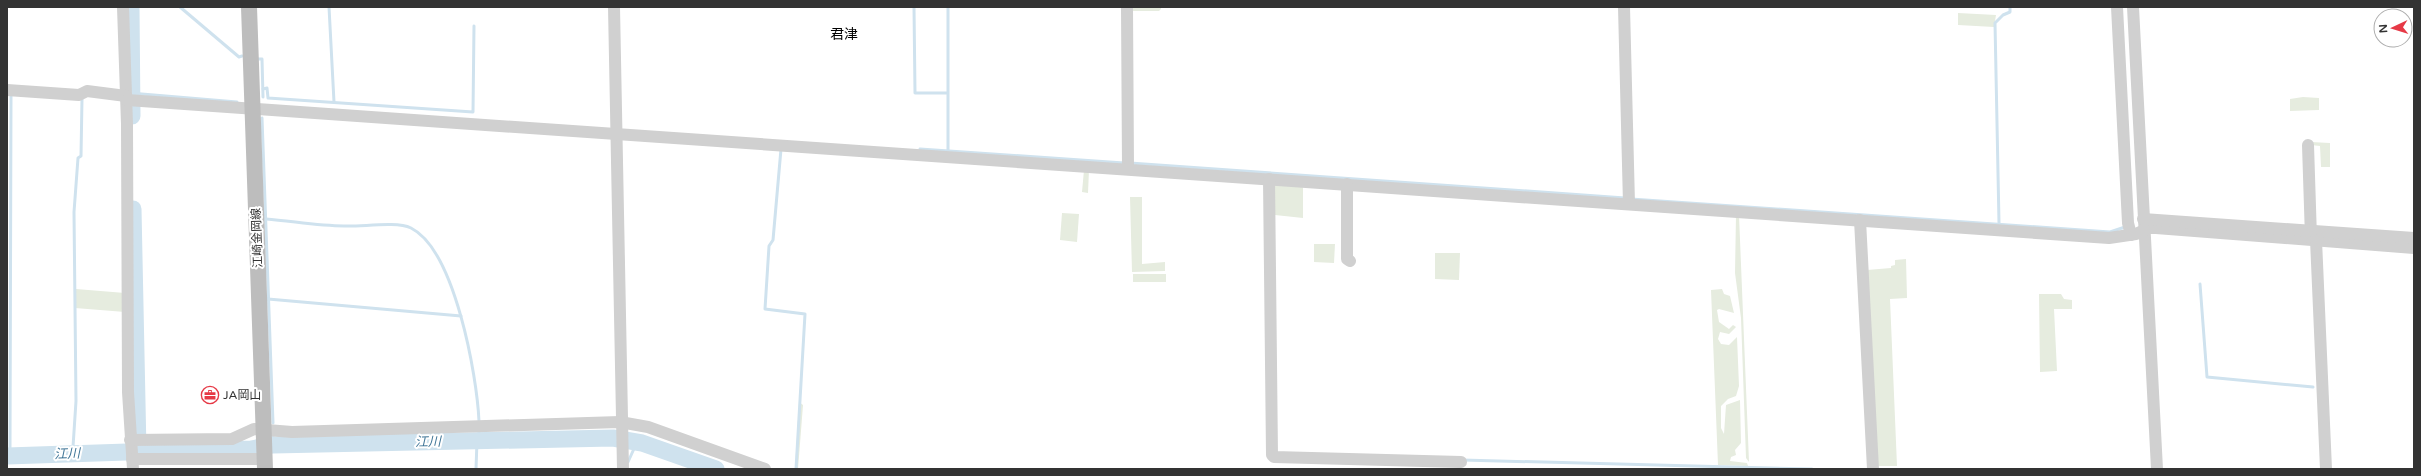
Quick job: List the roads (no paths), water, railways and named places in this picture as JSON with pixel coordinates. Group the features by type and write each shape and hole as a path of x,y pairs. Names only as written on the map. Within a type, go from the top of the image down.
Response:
{"main road":[{"name":"江崎金岡線","path":"249,7 265,461"}],"street":[{"path":"123,7 130,99 135,440 133,464 265,461"},
{"path":"614,7 622,469"},
{"path":"1127,7 1128,165"},
{"path":"1624,7 1629,201"},
{"path":"2118,7 2157,469"},
{"path":"2133,7 2136,222"},
{"path":"7,90 78,95 87,91 130,99 252,108 1128,165 1269,179 1629,201 2109,238 2136,222 2156,228 2312,236 2414,238"},
{"path":"2308,145 2326,469"},
{"path":"1269,179 1272,455 1274,457 1461,462"},
{"path":"1347,184 1347,259 1350,261"},
{"path":"1860,220 1873,469"},
{"path":"2312,236 2414,248"},
{"path":"135,440 232,439 254,429 264,432 292,432 621,425 648,427 765,469"}],"waterway":[{"path":"131,7 132,116"},
{"path":"180,7 239,57 242,56"},
{"path":"329,7 334,102"},
{"path":"914,7 915,93 947,93"},
{"path":"948,7 948,151"},
{"path":"1999,223 1995,23 2003,15 2010,12 2010,7"},
{"path":"263,89 267,88 268,98 473,112 474,26"},
{"path":"257,59 262,59 263,97"},
{"path":"130,93 237,102"},
{"path":"10,450 11,94"},
{"path":"73,447 76,401 74,212 78,158 81,156 82,99"},
{"path":"262,118 273,423"},
{"path":"781,149 773,240 769,246 765,309 805,314 796,469"},
{"path":"920,149 1124,163"},
{"path":"1130,163 1625,198"},
{"path":"1631,199 2110,232 2125,227"},
{"path":"133,209 138,451"},
{"path":"266,219 334,226 405,226 411,228 426,241 440,261 461,316 474,375 479,421"},
{"path":"2200,284 2207,377 2313,387"},
{"path":"268,299 461,316"},
{"path":"479,432 479,441"},
{"path":"273,435 273,445"},
{"name":"江川","path":"135,451 251,449 273,445 613,438 642,443 716,469"},
{"path":"476,469 477,441"},
{"path":"628,462 637,442"},
{"name":"江川","path":"7,456 127,452"},
{"path":"1462,460 1812,469"}],"place":[{"name":"JA岡山","path":"210,395"}],"district":[{"name":"君津","path":"844,34"}]}
